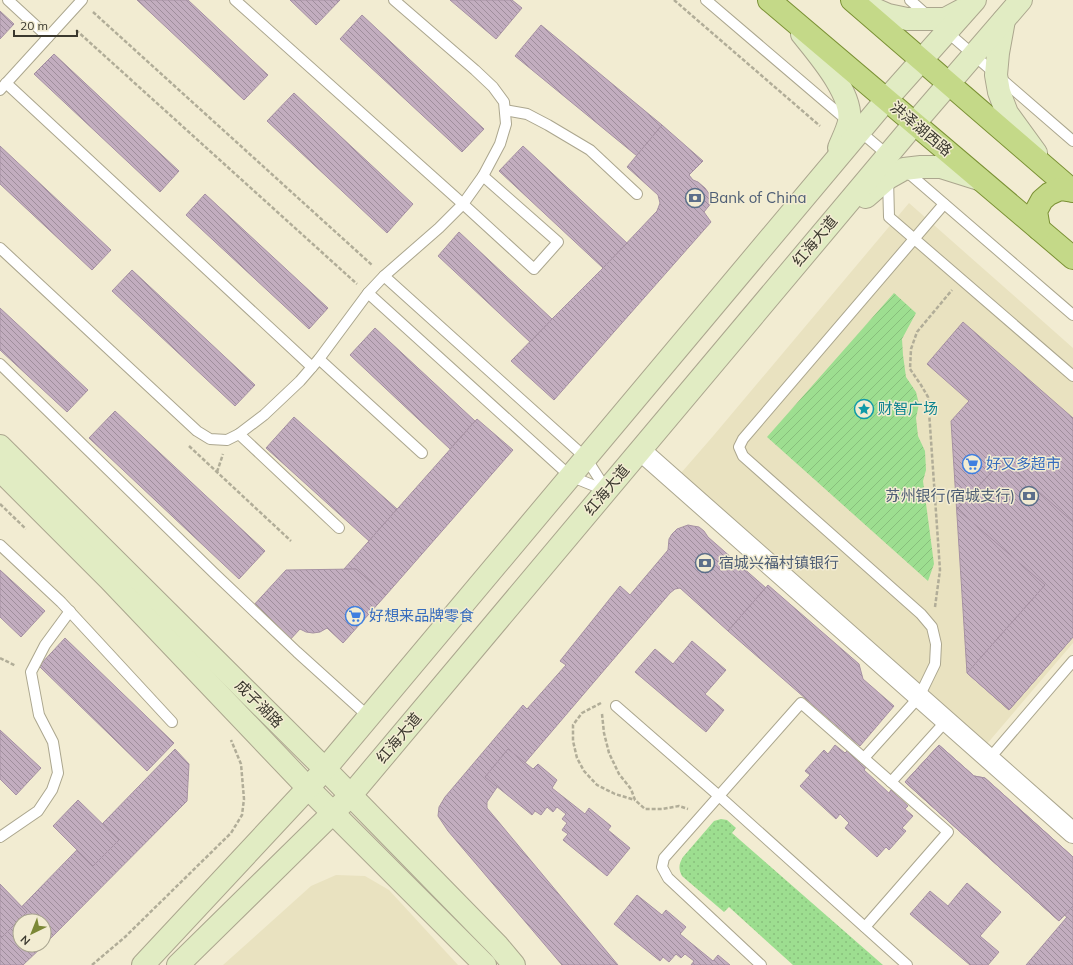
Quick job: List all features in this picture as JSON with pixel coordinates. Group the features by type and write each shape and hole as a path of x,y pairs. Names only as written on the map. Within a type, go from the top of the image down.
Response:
{"main road":[{"path":"853,0 888,15 940,26"},
{"path":"853,0 1073,191"},
{"name":"红海大道","path":"178,965 351,795 823,232 893,168 914,124 1021,0"},
{"path":"143,965 325,769 831,166 854,127 886,100 922,61 940,26 972,3"},
{"path":"780,5 835,77 845,97 854,127"},
{"name":"洪泽湖西路","path":"780,5 886,100 1073,258"},
{"path":"1004,20 996,74 999,92 1007,113 1047,168"},
{"path":"893,168 941,167 979,179"},
{"path":"1039,229 1036,211 1042,200 1049,194 1060,189 1073,191"},
{"name":"成子湖路","path":"0,446 351,795 498,946 514,965"},
{"name":"成子湖路","path":"0,470 109,579 308,788 485,965"}],"street":[{"path":"640,450 1073,833"}],"lane":[{"path":"8,0 48,37"},
{"path":"82,0 3,86 312,367"},
{"path":"235,0 534,269 558,242 484,176"},
{"path":"0,248 197,431 210,439 221,440 227,440 239,434 264,415 300,381 320,359 368,293 384,276 439,228 463,204 484,176 500,144 506,124 504,102 475,70 394,0"},
{"path":"706,0 854,127 893,168 944,204 1073,315"},
{"path":"910,0 1073,141"},
{"path":"504,110 527,114 548,124 590,150 637,194"},
{"path":"893,168 889,217 1073,376"},
{"path":"864,758 919,696 935,664 936,644 932,627 921,614 743,456 739,447 743,439 944,204"},
{"path":"384,276 586,458 607,491"},
{"path":"368,293 570,476 607,491"},
{"path":"320,359 422,453"},
{"path":"0,364 215,574 297,652 369,717"},
{"path":"239,434 339,528"},
{"path":"0,545 70,612 172,722"},
{"path":"0,837 38,811 52,790 58,773 53,742 38,715 32,672 45,645 70,612"},
{"path":"989,759 1073,661"},
{"path":"761,965 672,882 662,867 664,858 801,703 948,832 865,927"},
{"path":"616,706 719,796 907,965"},
{"path":"891,782 946,721"}],"path":[{"path":"82,0 384,276"},
{"path":"674,0 820,126"},
{"path":"64,20 368,293"},
{"path":"932,627 940,570 928,397 910,369 911,349 917,332 962,280"},
{"path":"0,504 29,532"},
{"path":"606,700 616,706"},
{"path":"606,700 602,715 604,733 609,753 619,774 632,788 635,800"},
{"path":"606,700 582,712 573,726 573,741 577,758 584,771 597,784 615,794 635,800 644,809 662,809 679,806 704,813"},
{"path":"92,965 125,937 231,832 242,815 244,799 241,764 230,739"}],"shaded area":[{"path":"909,203 1073,348 1073,643 986,745 681,473"},
{"path":"336,875 365,876 389,890 458,965 223,965 311,886"}],"green space":[{"path":"894,293 916,313 902,339 906,377 916,392 919,404 916,418 918,436 925,451 926,470 923,481 934,564 928,581 767,437"},
{"path":"721,819 727,820 736,828 732,833 883,965 793,965 729,907 724,912 682,876 680,866 683,857 714,821"}],"building":[{"path":"137,0 188,0 268,75 244,100"},
{"path":"290,0 340,0 316,25"},
{"path":"450,0 512,0 522,8 496,39"},
{"path":"0,11 14,24 0,39"},
{"path":"362,15 484,129 462,152 340,39"},
{"path":"541,25 662,125 637,156 515,56"},
{"path":"54,54 179,171 160,192 34,74"},
{"path":"294,93 413,204 387,233 267,121"},
{"path":"662,125 703,161 689,175 693,180 705,188 710,195 712,202 704,212 711,222 554,400 511,361 657,211 660,203 658,195 627,167"},
{"path":"0,146 111,250 92,270 0,184"},
{"path":"523,146 627,243 603,268 499,171"},
{"path":"205,194 328,308 309,329 186,215"},
{"path":"459,232 552,319 530,342 438,256"},
{"path":"132,270 255,385 235,406 112,291"},
{"path":"0,308 88,390 67,412 0,350"},
{"path":"963,322 1073,418 1073,637 1009,710 967,673 951,421 969,401 927,364"},
{"path":"375,328 475,421 450,449 350,355"},
{"path":"115,411 265,551 239,579 89,438"},
{"path":"294,417 397,509 369,541 266,448"},
{"path":"477,419 513,450 386,595 356,569 344,569"},
{"path":"1003,460 1073,522 1073,637 1009,710 967,673 1045,585 957,509"},
{"path":"688,525 699,527 704,531 708,537 766,588 728,631 680,588 675,589 518,771 510,768 487,802 487,808 618,965 562,965 448,831 438,816 439,807 445,797 523,705 527,709 566,665 560,661 620,586 630,595 668,550 669,539 672,534 677,529"},
{"path":"356,569 386,595 343,643 327,628 320,632 313,633 300,629 288,642 252,607 286,570"},
{"path":"0,570 45,611 21,637 0,617"},
{"path":"768,585 859,664 863,679 894,706 860,746 728,631"},
{"path":"65,638 174,743 147,771 39,666"},
{"path":"692,641 726,670 705,694 724,710 706,732 635,672 655,649 673,664"},
{"path":"0,730 41,768 16,795 0,779"},
{"path":"835,745 845,753 848,750 866,767 864,770 889,793 891,790 908,806 905,809 913,816 902,828 906,831 889,850 886,847 877,857 845,828 849,823 840,814 836,819 800,786 810,775 805,771 824,750 828,754"},
{"path":"939,745 974,776 985,778 1073,857 1073,965 1026,965 1067,917 1064,915 1059,921 905,782"},
{"path":"939,745 974,776 985,778 1073,857 1073,906 1059,921 905,782"},
{"path":"175,749 189,764 187,801 52,937 52,913 16,913"},
{"path":"508,749 533,769 538,764 557,780 552,788 585,814 589,808 611,826 608,830 630,848 607,876 563,840 568,834 562,830 567,823 562,819 566,814 557,807 553,812 547,807 541,815 535,811 532,815 485,777"},
{"path":"78,800 119,840 93,866 53,826"},
{"path":"967,883 1001,912 980,936 999,952 988,965 970,965 910,914 930,891 948,906"},
{"path":"0,884 27,912 12,913 12,927 2,937 0,935"},
{"path":"637,895 662,915 666,910 686,927 680,934 713,961 718,955 730,965 691,965 694,961 685,954 681,958 676,954 669,962 663,957 660,961 614,924"},
{"path":"12,917 12,953 36,953 23,965 0,965 0,929"}],"place":[{"name":"Bank of China","path":"695,198"},
{"name":"财智广场","path":"864,409"},
{"name":"好又多超市","path":"972,464"},
{"name":"苏州银行(宿城支行)","path":"1029,496"},
{"name":"宿城兴福村镇银行","path":"705,563"},
{"name":"好想来品牌零食","path":"355,616"}]}
